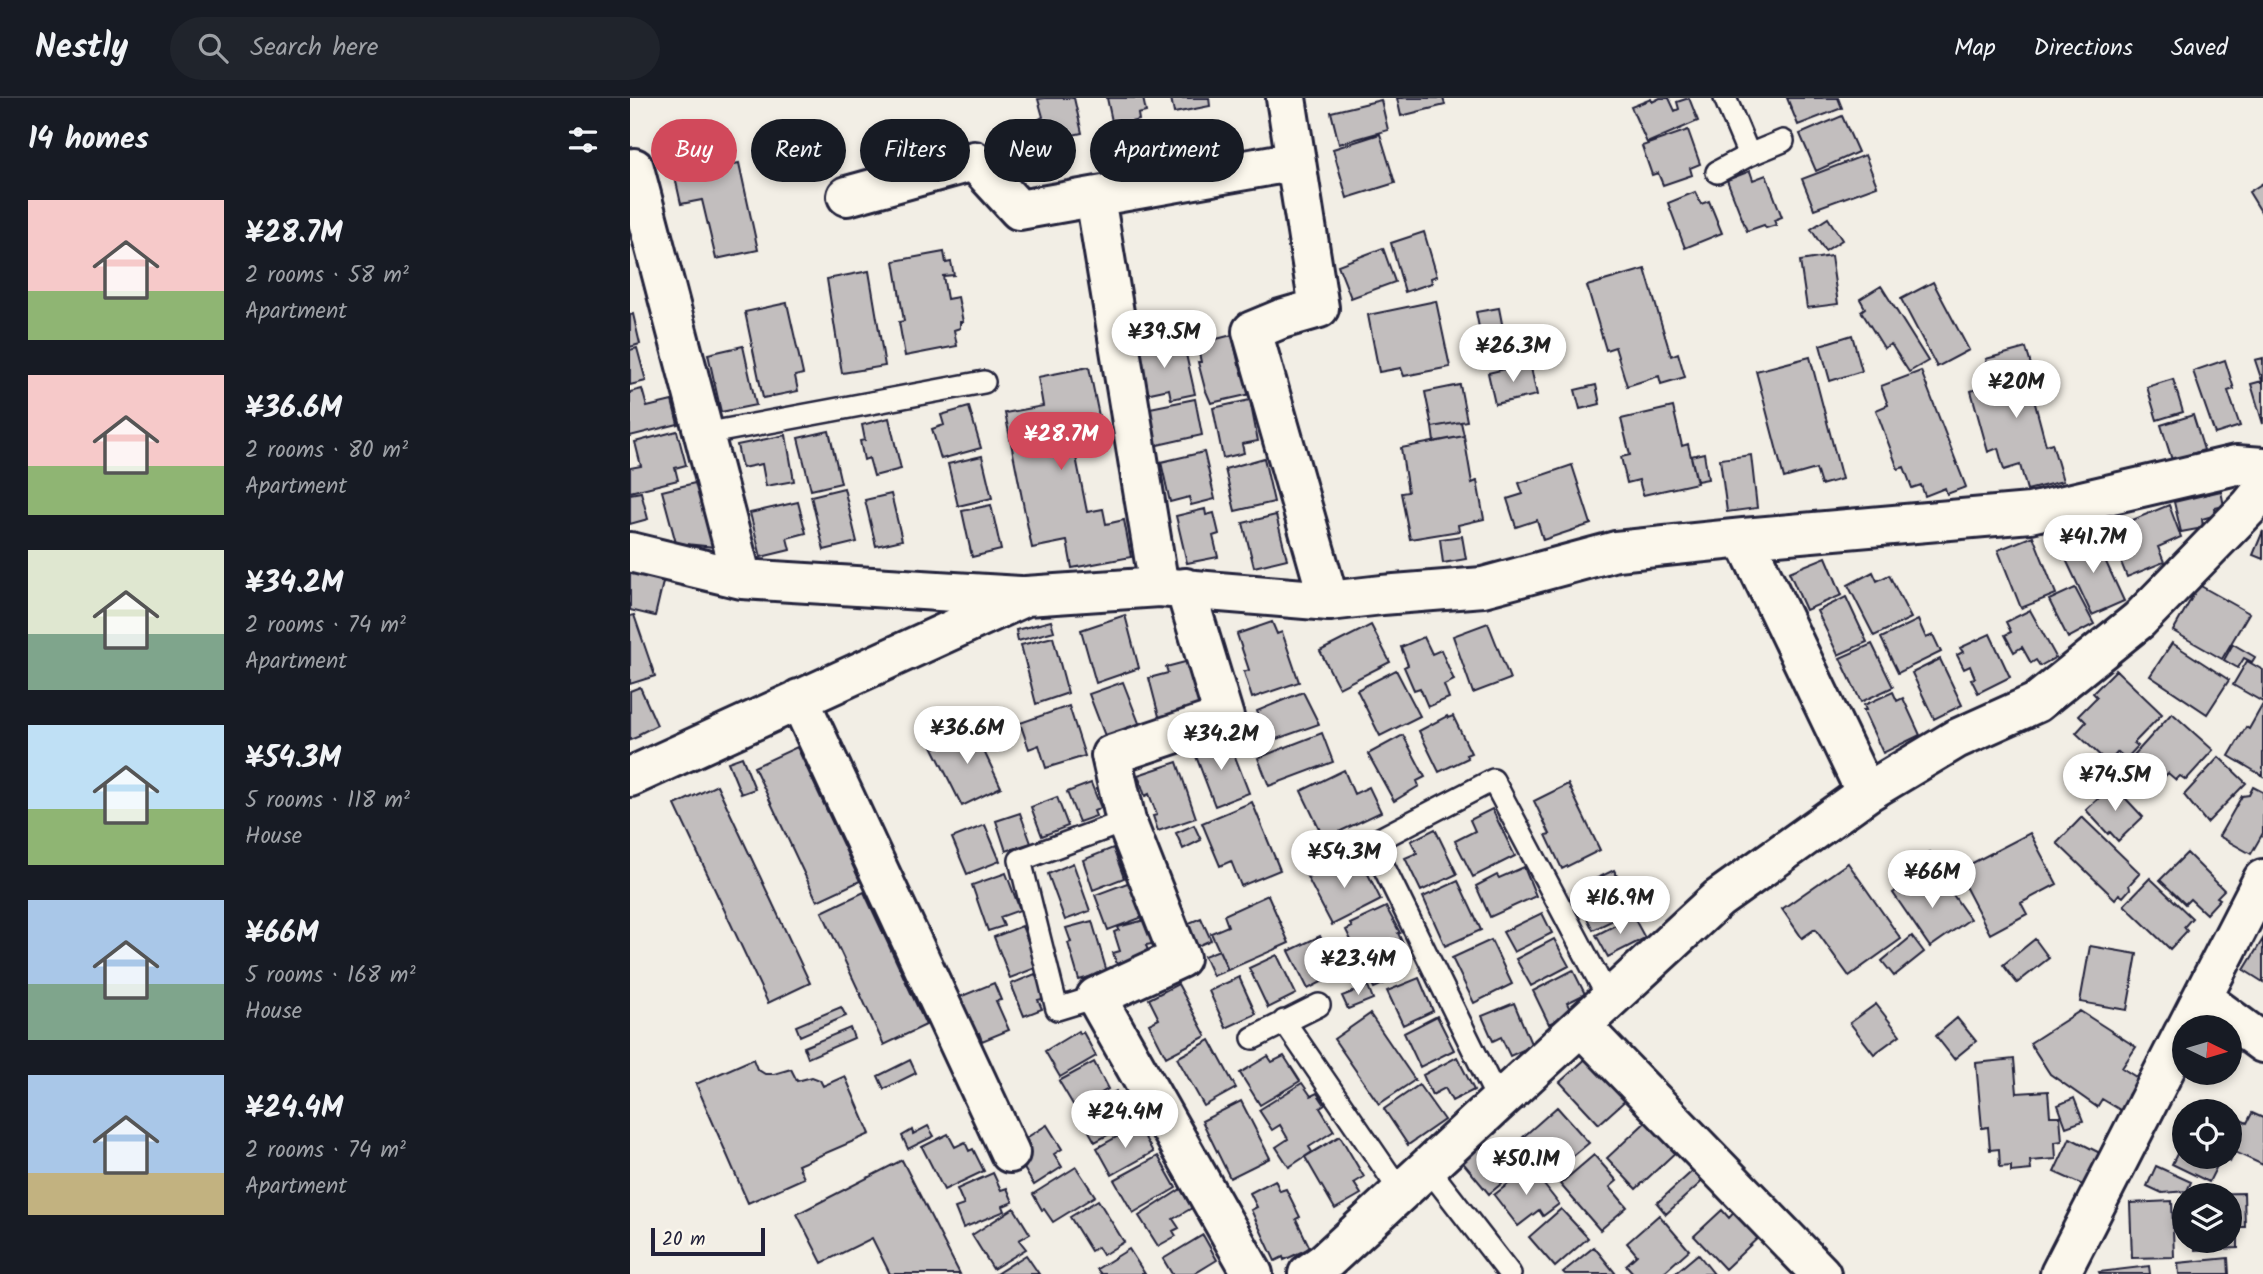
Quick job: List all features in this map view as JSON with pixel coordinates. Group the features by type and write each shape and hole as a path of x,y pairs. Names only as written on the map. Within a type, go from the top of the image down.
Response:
{"street":[{"path":"1286,98 1319,308 1252,331 1329,601"},
{"path":"847,196 974,161 1019,210 1296,161"},
{"path":"630,169 634,168 743,579"},
{"path":"1095,197 1172,588 1224,717 1111,755 1126,821 1180,958 1096,997 1253,1274"},
{"path":"630,552 743,579 1026,596 1172,588 1329,601 1483,587 1616,551 2030,513 2236,465 2263,467"},
{"path":"1323,1270 1498,1100 1718,899 1866,793 1956,739 2036,703 2139,620 2263,490"},
{"path":"1744,538 1866,793"},
{"path":"630,776 1026,596"},
{"path":"799,699 1010,1153"},
{"path":"2263,879 2194,1013 2263,1043"},
{"path":"1581,1026 1821,1274"},
{"path":"2060,1274 2172,1055"}],"lane":[{"path":"1725,98 1749,155"},
{"path":"1717,172 1783,141"},
{"path":"704,434 984,382"},
{"path":"1498,1100 1372,844 1493,780 1609,999"},
{"path":"1096,997 1058,1009 1020,860 1126,821"},
{"path":"1254,1038 1319,1005"},
{"path":"1284,1021 1415,1180 1510,1274"}],"building":[{"path":"1074,98 1082,133 1076,134 1076,119 1039,119 1043,117 1038,99"},
{"path":"1107,98 1143,98 1146,112 1138,114 1139,119 1112,119"},
{"path":"1171,98 1209,98 1210,106 1174,113"},
{"path":"1397,98 1443,98 1445,105 1401,116"},
{"path":"1669,98 1675,111 1679,109 1677,102 1689,98 1698,121 1647,143 1631,107"},
{"path":"1787,98 1838,98 1842,108 1798,125"},
{"path":"1381,100 1388,130 1339,144 1331,112"},
{"path":"1842,116 1858,152 1816,171 1800,134"},
{"path":"1688,130 1700,164 1690,168 1692,175 1663,185 1658,173 1652,175 1642,146"},
{"path":"1380,134 1395,183 1347,198 1333,149"},
{"path":"1865,155 1877,186 1814,209 1802,179"},
{"path":"737,163 758,250 716,259 702,200 681,204 676,182 737,182"},
{"path":"1750,171 1753,180 1766,175 1782,217 1774,220 1776,225 1766,228 1764,225 1747,231 1727,180"},
{"path":"2263,183 2263,215 2249,192"},
{"path":"1695,192 1701,204 1709,201 1722,233 1685,248 1668,203"},
{"path":"1828,218 1842,240 1825,251 1811,229"},
{"path":"1424,232 1437,276 1431,278 1432,283 1405,292 1391,243"},
{"path":"1383,248 1395,282 1351,298 1338,265"},
{"path":"944,252 946,263 951,262 954,275 943,276 947,299 958,297 963,322 960,322 960,328 954,330 957,346 905,356 899,322 904,321 894,261"},
{"path":"1831,256 1838,304 1807,308 1800,261"},
{"path":"1645,269 1671,356 1678,353 1685,377 1661,384 1659,376 1627,386 1615,347 1606,350 1587,286"},
{"path":"869,271 885,366 842,373 827,279"},
{"path":"1933,282 1969,350 1937,367 1901,299"},
{"path":"1881,286 1928,361 1909,372 1891,344 1884,348 1861,311 1865,308 1860,299"},
{"path":"1436,301 1450,367 1404,376 1401,368 1379,372 1368,315"},
{"path":"787,303 803,374 795,376 798,391 763,398 745,312"},
{"path":"1499,308 1506,344 1483,348 1476,312"},
{"path":"633,314 640,344 630,347 630,315"},
{"path":"1232,335 1239,365 1245,364 1251,394 1211,403 1198,362 1201,362 1197,344"},
{"path":"1852,335 1862,371 1830,381 1820,345"},
{"path":"1183,341 1195,394 1171,399 1169,389 1141,395 1132,351"},
{"path":"743,346 756,405 721,412 708,354"},
{"path":"637,348 646,381 630,385 630,350"},
{"path":"2026,348 2035,379 2029,381 2046,445 2052,443 2063,481 2027,490 2020,465 2004,470 1998,448 1988,452 1971,391 1993,384 1986,359"},
{"path":"1810,357 1842,479 1821,485 1816,469 1784,478 1756,371"},
{"path":"2263,358 2263,424 2251,384 2262,381 2255,360"},
{"path":"2225,360 2234,389 2228,391 2240,426 2215,434 2193,371"},
{"path":"1530,363 1537,395 1495,404 1488,373"},
{"path":"1089,367 1099,416 1084,419 1085,424 1070,427 1087,512 1103,509 1106,524 1124,520 1131,557 1072,568 1067,541 1032,548 1005,413 1043,406 1038,377"},
{"path":"1921,371 1966,487 1947,494 1945,488 1925,496 1921,485 1912,488 1904,467 1898,469 1876,410 1888,405 1881,386"},
{"path":"2173,379 2183,412 2157,420 2147,387"},
{"path":"1460,385 1467,421 1432,427 1425,392"},
{"path":"1596,385 1600,404 1580,409 1575,390"},
{"path":"642,389 647,407 672,401 678,424 630,436 630,392"},
{"path":"1195,399 1202,435 1153,446 1145,409"},
{"path":"1250,400 1258,441 1242,444 1244,453 1223,458 1213,408"},
{"path":"969,407 981,448 941,459 932,429 944,425 941,415"},
{"path":"1673,407 1682,446 1688,444 1697,483 1643,495 1639,480 1627,483 1621,457 1630,455 1621,419"},
{"path":"2193,415 2204,450 2172,460 2161,425"},
{"path":"889,418 901,469 874,476 869,458 864,460 860,441 865,440 862,425"},
{"path":"1461,422 1464,436 1434,442 1432,427"},
{"path":"677,431 686,465 675,468 678,480 630,492 630,468 641,466 635,442"},
{"path":"829,431 841,483 811,490 798,438"},
{"path":"786,435 794,481 766,486 762,464 742,468 737,445"},
{"path":"1464,436 1472,483 1477,481 1484,519 1458,525 1459,531 1410,539 1401,493 1408,492 1401,448"},
{"path":"1204,452 1215,499 1191,505 1189,497 1170,502 1161,462"},
{"path":"1704,453 1708,479 1697,481 1691,456"},
{"path":"1751,455 1757,508 1727,512 1720,459"},
{"path":"982,456 992,498 958,506 948,464"},
{"path":"1264,458 1274,502 1235,511 1225,469"},
{"path":"1572,465 1591,524 1543,540 1537,520 1516,527 1507,499 1523,494 1519,483"},
{"path":"699,482 715,547 676,543 662,491"},
{"path":"844,488 857,542 824,550 811,496"},
{"path":"2221,491 2224,506 2215,508 2216,515 2202,519 2203,528 2181,532 2174,502"},
{"path":"641,492 648,519 630,524 630,494"},
{"path":"891,494 902,540 876,546 865,500"},
{"path":"798,502 806,533 787,538 790,550 761,557 750,513"},
{"path":"991,505 1001,550 972,557 962,511"},
{"path":"2169,505 2181,537 2158,547 2164,562 2127,577 2108,530"},
{"path":"1205,509 1206,515 1214,513 1219,534 1213,536 1218,557 1187,563 1176,516"},
{"path":"1276,515 1287,559 1254,567 1243,523"},
{"path":"2263,531 2263,559 2253,555"},
{"path":"2093,534 2124,601 2092,615 2061,549"},
{"path":"1462,536 1466,559 1443,563 1440,539"},
{"path":"2033,536 2056,594 2021,608 1998,550"},
{"path":"1826,557 1842,595 1806,610 1789,572"},
{"path":"630,570 664,578 655,616 630,610"},
{"path":"1873,572 1877,581 1889,575 1911,618 1874,636 1848,585"},
{"path":"2199,585 2249,613 2222,659 2173,631"},
{"path":"2075,588 2094,624 2068,638 2049,600"},
{"path":"1846,597 1867,642 1838,655 1817,611"},
{"path":"2030,610 2056,657 2040,666 2036,660 2031,663 2022,647 2014,652 2005,635 2011,632 2006,622"},
{"path":"634,615 655,676 630,684 630,616"},
{"path":"1125,615 1139,668 1096,683 1081,630"},
{"path":"1918,620 1926,638 1933,635 1941,652 1898,673 1881,638"},
{"path":"1051,621 1054,631 1018,641 1016,630"},
{"path":"1272,622 1277,634 1282,632 1299,682 1252,698 1244,672 1249,670 1237,634"},
{"path":"1488,623 1510,679 1473,693 1453,636"},
{"path":"1371,625 1390,662 1339,688 1320,651"},
{"path":"1990,634 2010,677 1978,693 1971,679 1975,678 1970,666 1964,669 1957,655 1963,652 1960,648"},
{"path":"1053,637 1068,693 1036,704 1021,645"},
{"path":"1424,637 1432,654 1441,650 1454,680 1444,685 1449,698 1428,707 1420,688 1414,690 1404,667 1408,665 1401,647"},
{"path":"2172,643 2229,680 2207,714 2150,676"},
{"path":"1872,644 1893,687 1861,702 1840,658"},
{"path":"2233,644 2255,657 2252,662 2244,658 2238,668 2224,660"},
{"path":"1940,659 1962,705 1934,719 1912,673"},
{"path":"1189,661 1204,714 1161,724 1149,678 1168,673 1166,667"},
{"path":"2247,661 2263,670 2263,702 2233,685"},
{"path":"1396,670 1420,716 1380,736 1357,690"},
{"path":"2116,670 2162,714 2134,743 2138,746 2126,759 2118,752 2108,763 2076,733 2086,722 2079,715 2097,697 2093,693"},
{"path":"1123,682 1144,736 1110,749 1089,694"},
{"path":"640,687 657,725 630,740 630,691"},
{"path":"1303,692 1319,724 1254,747 1246,726 1260,720 1257,711"},
{"path":"1893,692 1897,701 1903,698 1920,735 1883,753 1863,710 1866,710 1864,705"},
{"path":"2263,704 2263,776 2229,756"},
{"path":"1069,706 1085,756 1046,768 1039,745 1029,749 1020,723"},
{"path":"2172,713 2213,750 2186,780 2180,776 2176,780 2168,773 2161,780 2134,755"},
{"path":"1447,716 1453,716 1471,753 1466,755 1468,758 1439,772 1419,731"},
{"path":"972,726 1001,787 962,806 932,746"},
{"path":"1322,733 1333,762 1269,786 1258,758"},
{"path":"1403,735 1425,777 1417,781 1419,786 1394,801 1368,754"},
{"path":"1229,741 1249,793 1215,806 1194,751 1216,742 1217,745"},
{"path":"797,747 860,881 817,901 754,767"},
{"path":"742,757 755,789 741,794 728,762"},
{"path":"2219,757 2246,783 2207,823 2184,795"},
{"path":"1177,762 1196,818 1158,831 1153,816 1157,815 1149,794 1145,796 1138,775"},
{"path":"1344,770 1354,794 1369,787 1381,812 1324,839 1301,791"},
{"path":"1091,783 1101,808 1094,811 1096,816 1079,822 1067,792"},
{"path":"1568,784 1600,850 1562,869 1546,835 1550,834 1534,801"},
{"path":"717,785 810,983 768,1003 675,805"},
{"path":"2113,785 2143,817 2118,841 2086,810"},
{"path":"2253,787 2263,792 2263,833 2251,854 2219,836 2242,796 2249,795"},
{"path":"1057,797 1068,826 1042,836 1031,807"},
{"path":"1252,802 1280,870 1241,886 1231,861 1220,866 1202,823"},
{"path":"1492,809 1515,856 1473,877 1455,841 1475,831 1470,820"},
{"path":"1020,813 1031,843 1006,851 996,821"},
{"path":"2082,817 2140,873 2123,897 2119,894 2115,899 2057,843"},
{"path":"985,825 1000,861 967,874 952,838"},
{"path":"1194,825 1201,840 1183,849 1176,833"},
{"path":"1435,829 1457,874 1421,891 1405,858 1417,853 1411,841"},
{"path":"2030,833 2057,884 2021,903 2027,914 1990,934 1957,871"},
{"path":"1113,848 1124,878 1093,890 1083,860"},
{"path":"1930,852 1943,869 1923,883 1911,865"},
{"path":"2187,853 2224,890 2217,897 2220,899 2206,914 2190,899 2185,904 2160,880"},
{"path":"1360,858 1381,900 1332,925 1307,877 1338,861 1341,868"},
{"path":"1073,863 1090,911 1065,920 1048,874"},
{"path":"1848,863 1901,939 1849,976 1815,929 1802,938 1782,909"},
{"path":"1524,867 1536,896 1490,917 1476,886 1497,875 1499,878"},
{"path":"1614,870 1634,910 1593,930 1573,890"},
{"path":"1006,873 1020,910 1000,917 1004,926 988,931 972,885"},
{"path":"2150,878 2192,918 2184,927 2187,931 2170,949 2124,905"},
{"path":"1912,879 1922,893 1942,879 1970,919 1930,947 1893,893"},
{"path":"1458,881 1481,930 1445,946 1423,897"},
{"path":"1130,882 1143,917 1108,930 1095,895"},
{"path":"864,892 926,1025 884,1045 822,912"},
{"path":"1268,895 1289,943 1228,970 1211,933 1228,926 1224,915"},
{"path":"1386,907 1404,946 1383,956 1392,973 1385,977 1388,982 1374,988 1346,930 1352,927 1350,924"},
{"path":"1542,913 1552,933 1514,952 1503,932"},
{"path":"1633,916 1645,938 1608,957 1596,935"},
{"path":"1201,918 1211,940 1193,948 1182,926"},
{"path":"1145,920 1152,944 1146,945 1149,954 1118,967 1113,953 1120,951 1114,932 1119,930 1118,927"},
{"path":"1092,921 1107,972 1079,980 1066,928"},
{"path":"1022,926 1038,967 1010,978 994,937"},
{"path":"1320,936 1339,973 1308,989 1289,951"},
{"path":"1912,936 1924,952 1894,976 1882,961"},
{"path":"1554,939 1569,966 1531,986 1516,959"},
{"path":"2035,939 2049,958 2017,983 2003,965"},
{"path":"2263,939 2263,982 2244,970"},
{"path":"1491,940 1512,984 1474,1003 1452,958"},
{"path":"2090,946 2137,954 2127,1010 2080,1002"},
{"path":"1219,950 1228,970 1213,976 1204,956"},
{"path":"1277,955 1296,994 1268,1008 1249,968"},
{"path":"1573,970 1585,994 1567,1003 1571,1012 1549,1024 1533,991"},
{"path":"1035,974 1046,998 1038,1000 1042,1009 1024,1016 1011,984"},
{"path":"1239,977 1256,1014 1226,1028 1209,991"},
{"path":"1419,978 1433,1011 1403,1025 1387,991"},
{"path":"994,983 1001,1000 996,1001 1009,1030 982,1041 979,1033 973,1036 957,998"},
{"path":"1178,984 1206,1036 1166,1057 1149,1024 1159,1019 1149,999"},
{"path":"1368,986 1373,999 1348,1009 1342,996"},
{"path":"1514,1003 1532,1046 1510,1056 1501,1037 1493,1041 1482,1016"},
{"path":"1876,1004 1900,1035 1874,1054 1850,1023"},
{"path":"841,1007 846,1016 800,1036 796,1026"},
{"path":"2080,1011 2136,1047 2122,1068 2139,1079 2128,1095 2131,1097 2122,1111 2102,1099 2097,1107 2050,1074 2030,1043"},
{"path":"1370,1014 1415,1080 1379,1104 1334,1039"},
{"path":"1437,1016 1454,1050 1420,1067 1404,1033"},
{"path":"1957,1018 1976,1041 1954,1059 1936,1036"},
{"path":"850,1028 854,1038 808,1058 804,1047"},
{"path":"1078,1031 1080,1034 1083,1032 1096,1056 1060,1077 1045,1051"},
{"path":"1210,1040 1236,1088 1204,1106 1177,1058"},
{"path":"1268,1056 1272,1062 1284,1056 1300,1081 1260,1105 1240,1073"},
{"path":"1589,1056 1628,1098 1599,1124 1560,1082"},
{"path":"1457,1057 1474,1090 1452,1101 1445,1088 1432,1095 1423,1075"},
{"path":"753,1059 757,1069 765,1074 791,1069 797,1081 812,1077 820,1080 823,1086 845,1076 870,1134 798,1165 804,1178 748,1203 696,1084"},
{"path":"2014,1059 2017,1093 2048,1091 2050,1116 2060,1116 2062,1141 2055,1142 2056,1159 2030,1161 2031,1170 2011,1172 2011,1166 2000,1167 1999,1149 1990,1150 1988,1127 1982,1128 1976,1063"},
{"path":"910,1060 916,1073 884,1089 878,1076"},
{"path":"1094,1062 1108,1089 1075,1108 1059,1081"},
{"path":"1302,1083 1311,1096 1317,1093 1325,1105 1320,1108 1334,1131 1309,1147 1312,1152 1289,1167 1276,1147 1288,1139 1280,1125 1272,1130 1259,1110"},
{"path":"1419,1085 1444,1120 1408,1145 1384,1109"},
{"path":"1116,1091 1133,1121 1095,1142 1078,1112"},
{"path":"2074,1098 2083,1121 2066,1127 2058,1105"},
{"path":"1241,1101 1270,1158 1230,1178 1202,1121"},
{"path":"1557,1107 1589,1143 1553,1173 1523,1137"},
{"path":"2252,1113 2263,1118 2263,1165 2242,1155 2242,1121 2247,1123"},
{"path":"1650,1118 1679,1149 1636,1189 1607,1158"},
{"path":"1047,1125 1062,1149 1054,1154 1062,1167 1034,1185 1022,1165 1029,1161 1018,1143"},
{"path":"1138,1125 1153,1152 1112,1175 1097,1148"},
{"path":"928,1126 934,1136 908,1149 902,1136"},
{"path":"948,1134 955,1147 965,1142 969,1151 973,1149 984,1171 944,1190 922,1147"},
{"path":"1340,1136 1364,1177 1354,1183 1361,1194 1335,1209 1305,1157"},
{"path":"2070,1138 2100,1153 2085,1186 2054,1172"},
{"path":"1495,1142 1503,1151 1510,1144 1526,1163 1489,1194 1459,1158 1477,1143 1484,1150"},
{"path":"1594,1155 1617,1181 1610,1187 1627,1207 1600,1230 1560,1184"},
{"path":"1158,1156 1176,1188 1133,1213 1114,1180"},
{"path":"902,1160 960,1274 890,1274 872,1238 822,1263 797,1214"},
{"path":"2156,1166 2191,1182 2172,1183 2172,1192 2162,1193 2147,1186"},
{"path":"1076,1167 1095,1196 1053,1222 1033,1194"},
{"path":"1530,1167 1559,1204 1543,1216 1539,1210 1518,1226 1494,1195"},
{"path":"1697,1167 1707,1177 1666,1214 1657,1203"},
{"path":"2182,1169 2216,1169 2209,1182"},
{"path":"993,1173 1001,1190 1007,1188 1013,1202 1003,1206 1005,1211 963,1228 955,1208 964,1205 957,1189"},
{"path":"1275,1180 1280,1191 1286,1189 1300,1217 1296,1219 1310,1248 1284,1260 1283,1257 1275,1261 1251,1210 1257,1207 1250,1193"},
{"path":"1181,1189 1192,1208 1173,1219 1179,1228 1173,1231 1176,1236 1158,1246 1139,1216"},
{"path":"2244,1193 2245,1227 2242,1227"},
{"path":"1098,1200 1124,1242 1103,1255 1098,1247 1091,1251 1070,1217"},
{"path":"2172,1201 2174,1257 2132,1258 2130,1203"},
{"path":"1014,1208 1030,1234 1019,1240 1026,1249 993,1269 972,1235"},
{"path":"1561,1209 1588,1238 1555,1267 1529,1237"},
{"path":"1737,1209 1761,1235 1725,1269 1694,1236 1722,1210 1729,1218"},
{"path":"1659,1215 1689,1250 1662,1274 1634,1274 1626,1265 1637,1255 1627,1243"},
{"path":"1203,1235 1217,1260 1194,1274 1172,1274 1163,1259"},
{"path":"1594,1247 1616,1274 1563,1272"},
{"path":"1129,1249 1145,1274 1101,1274 1097,1269"},
{"path":"1698,1254 1714,1274 1674,1274"},
{"path":"1026,1255 1039,1274 996,1274"},
{"path":"2228,1258 2229,1274 2179,1274 2178,1263"},
{"path":"2149,1266 2150,1274 2099,1272"}]}
